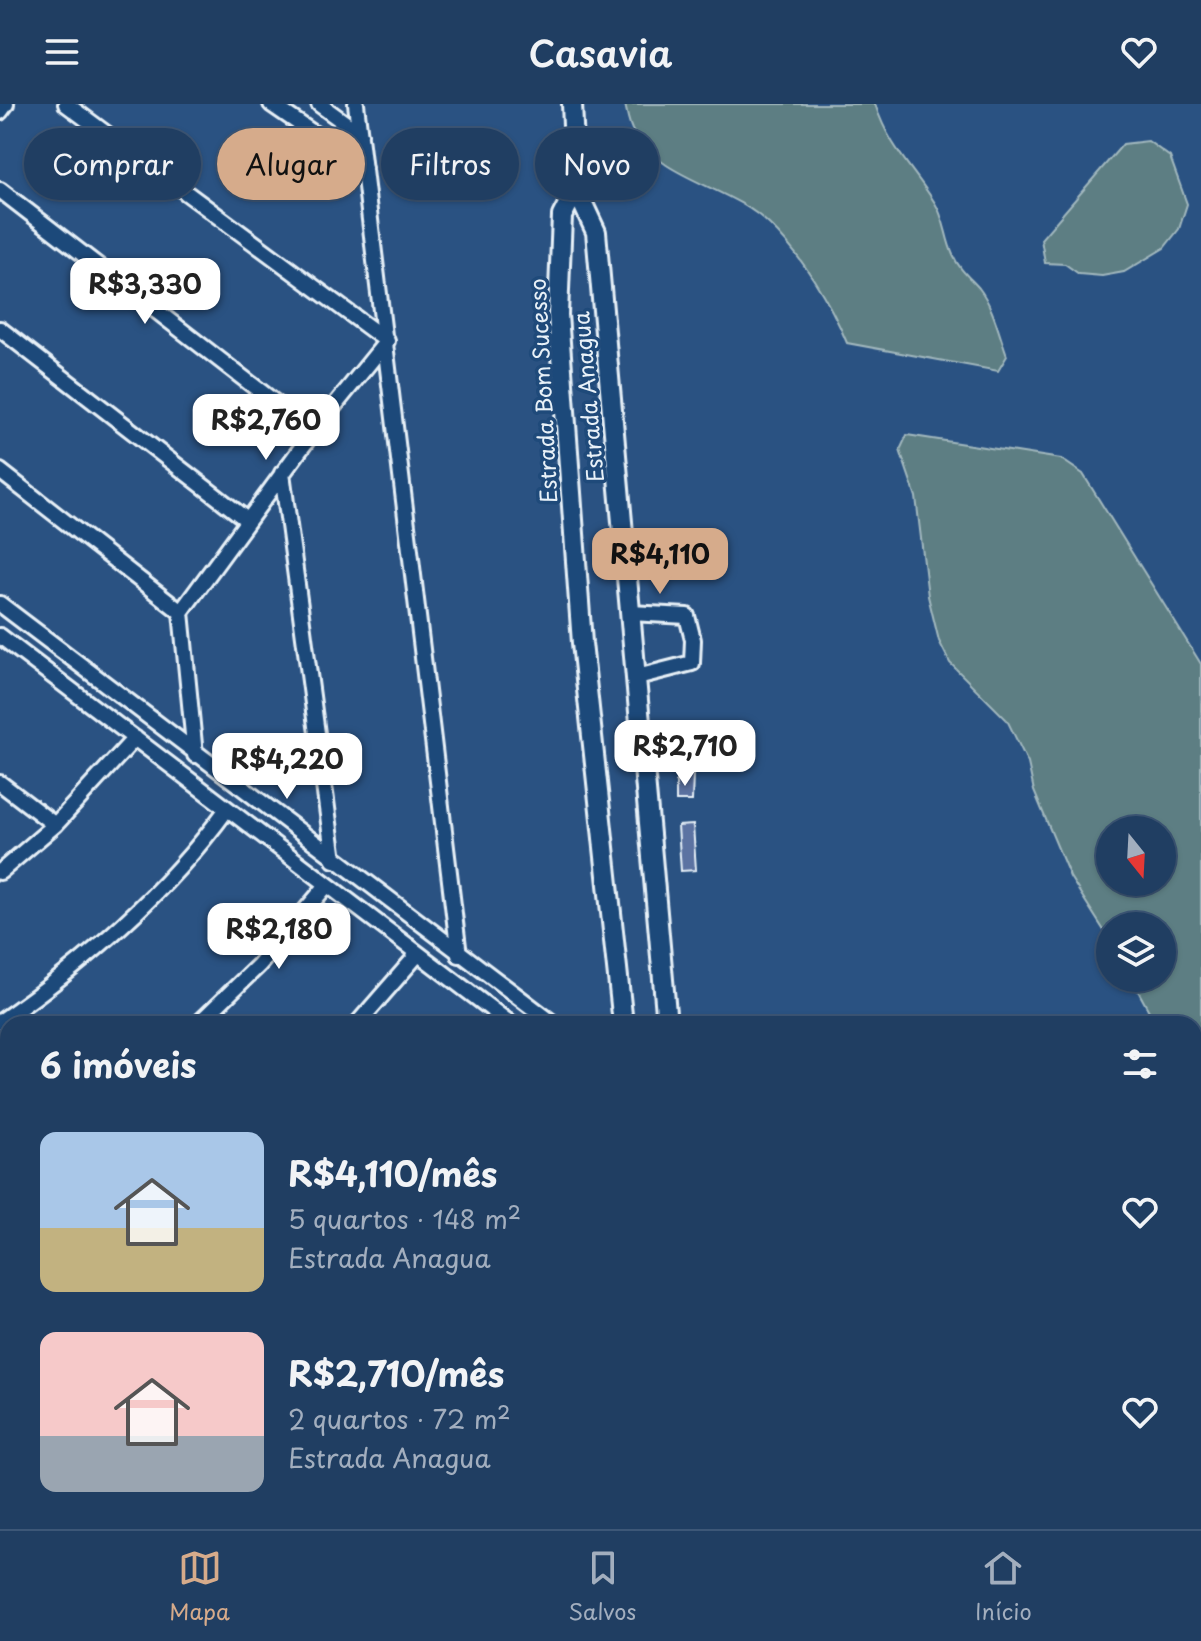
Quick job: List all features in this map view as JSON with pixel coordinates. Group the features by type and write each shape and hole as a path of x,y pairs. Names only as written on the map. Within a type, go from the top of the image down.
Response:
{"main road":[{"name":"Estrada Anagua","path":"572,104 573,128"},
{"name":"Estrada Bom Sucesso","path":"570,200 562,216 558,315 582,643 622,1016"},
{"name":"Estrada Anagua","path":"581,200 596,232 666,1016"}],"street":[{"path":"0,112 6,104"},
{"path":"66,104 387,341"},
{"path":"271,104 306,128"},
{"path":"319,104 352,128"},
{"path":"356,104 359,128"},
{"path":"365,176 459,955"},
{"path":"0,190 313,432"},
{"path":"0,329 247,520"},
{"path":"195,755 181,612 313,432 387,341"},
{"path":"0,471 181,612"},
{"path":"282,473 334,860"},
{"path":"0,604 195,755 543,1016"},
{"path":"630,613 687,616 693,640 692,663 637,677"},
{"path":"0,636 500,1016"},
{"path":"0,872 55,825 135,738"},
{"path":"0,783 55,825"},
{"path":"8,1016 105,942 164,886 227,809"},
{"path":"211,1016 327,885"},
{"path":"364,1016 418,954"}],"green space":[{"path":"625,104 875,104 894,145 938,209 955,260 988,303 1007,356 998,371 847,343 814,280 782,237 737,201 662,162 659,159 659,128 631,128"},
{"path":"1148,141 1170,157 1187,204 1179,229 1164,248 1124,272 1102,276 1079,274 1065,264 1045,263 1041,239 1123,144"},
{"path":"907,435 1061,459 1083,474 1201,664 1201,1016 1152,1016 1139,992 1176,992 1176,912 1096,912 1096,918 1070,877 1034,791 1028,763 1007,720 950,663 939,641 928,596 916,497 900,450"}],"building":[{"path":"681,774 693,774 692,801 676,801 676,781 681,781"},
{"path":"693,825 696,870 681,871 678,826"}]}
